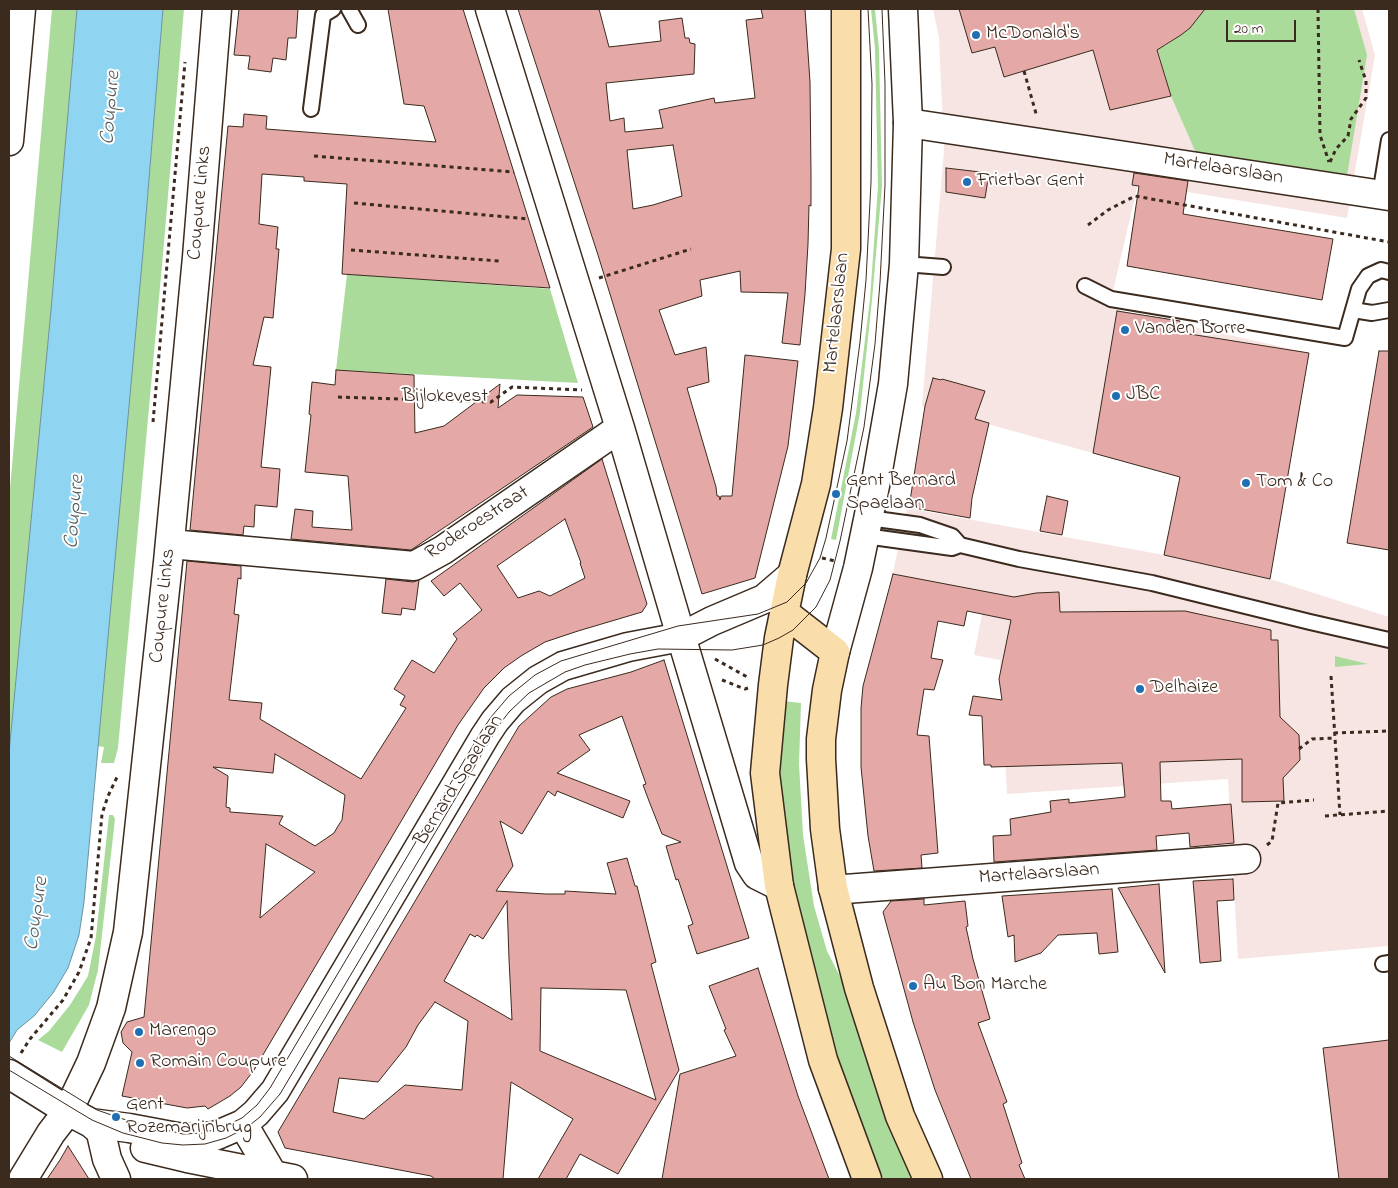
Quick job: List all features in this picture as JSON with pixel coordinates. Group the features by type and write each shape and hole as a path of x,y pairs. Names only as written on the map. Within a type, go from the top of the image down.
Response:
{"main road":[{"name":"Martelaarslaan","path":"846,9 846,249 828,408 816,484 792,575 774,606 779,638 765,773 779,886 823,1060 868,1179"},
{"path":"774,606 835,652 827,690 821,749 825,829 833,888 859,988 897,1107 928,1179"}],"street":[{"path":"9,141 22,9"},
{"name":"Coupure Links","path":"23,1179 51,1133 87,1123 92,1063 102,1037 118,980 128,932 170,544 197,257 217,9"},
{"path":"490,9 609,391 749,863 757,875 779,886"},
{"path":"835,652 867,527 893,384 904,264 908,123 903,9"},
{"name":"Martelaarslaan","path":"908,123 1385,196"},
{"name":"Roderoestraat","path":"170,544 414,566 444,550 620,428"},
{"name":"Bernard Spaelaan","path":"87,1123 194,1138 215,1136 243,1124 256,1113 275,1091 485,736 505,708 538,680 563,666 628,647 681,637 712,621 774,606"},
{"name":"Martelaarslaan","path":"833,888 844,889 1246,860"},
{"path":"18,1072 87,1123 134,1145 187,1158 283,1177"},
{"path":"87,1123 116,1179"},
{"path":"243,1124 283,1177"}],"lane":[{"path":"312,109 324,14 332,9"},
{"path":"349,9 358,24"},
{"path":"1385,196 1389,140"},
{"path":"904,264 943,267"},
{"path":"1085,286 1111,298 1345,338 1359,289 1368,276 1381,270 1389,272"},
{"path":"1353,310 1372,313 1389,310"},
{"path":"867,527 920,525 952,536 960,545"},
{"path":"867,527 952,548 960,545 1019,559 1152,583 1389,640"}],"path":[{"path":"1318,9 1320,135 1329,163 1336,149 1348,136 1351,119 1366,98 1366,81 1359,60"},
{"path":"153,423 185,58"},
{"path":"1024,71 1037,116 1033,142"},
{"path":"314,156 542,174"},
{"path":"1088,225 1108,210 1134,196 1389,242"},
{"path":"354,203 557,222"},
{"path":"576,284 692,249"},
{"path":"351,250 499,260"},
{"name":"Bijlokevest","path":"338,397 491,402 512,387 609,391"},
{"path":"713,658 754,680"},
{"path":"693,678 709,672 726,683 745,689 753,687"},
{"path":"1331,676 1340,815"},
{"path":"1334,733 1389,731"},
{"path":"1300,749 1312,739 1335,738"},
{"path":"18,1072 30,1039 63,1000 79,972 91,938 97,851 102,814 108,796"},
{"path":"1246,860 1272,841 1278,803 1314,800"},
{"path":"1325,816 1389,812"}],"shaded area":[{"path":"933,9 1362,9 1375,55 1347,218 1138,184 1109,308 1309,353 1270,579 1389,617 1389,946 1238,959 1228,779 1007,794 1000,660 974,655 986,594 892,577 907,508 1164,555 1180,477 922,406 944,151 939,38"}],"green space":[{"path":"52,9 77,9 51,310 9,753 9,500"},
{"path":"163,9 184,9 118,748 114,763 101,763 104,747 97,746 143,252"},
{"path":"871,9 875,9 879,49 882,186 860,413 836,540 831,539 856,413 870,299 878,186 875,49"},
{"path":"1203,9 1354,9 1367,55 1346,182 1196,153 1171,96 1157,47 1165,46 1190,28"},
{"path":"347,274 550,289 578,383 336,370"},
{"path":"1335,656 1368,664 1335,667"},
{"path":"783,701 801,703 799,764 803,835 814,906 827,951 849,994 916,1179 883,1179 837,1057 796,908 782,801 780,765"},
{"path":"109,815 113,815 115,819 98,970 89,1005 62,1052 38,1040 49,1031 70,1005 88,976 96,936"}],"water":[{"name":"Coupure","path":"77,9 163,9 84,902 79,935 68,968 53,993 34,1016 17,1030 9,1043 9,753 51,310"}],"building":[{"path":"239,9 298,9 296,38 288,38 286,60 273,58 271,72 248,69 250,56 234,55"},
{"path":"388,9 463,9 550,288 342,274 347,184 304,181 304,177 262,174 259,224 278,227 276,249 279,249 273,318 264,317 253,365 271,367 261,467 280,469 277,507 255,505 254,527 244,526 243,535 190,530 228,126 243,127 244,114 267,116 266,129 436,142 424,106 404,104"},
{"path":"518,9 599,9 609,47 661,41 659,21 682,18 685,38 689,38 690,43 695,44 694,74 606,83 610,121 624,118 625,132 663,128 659,110 714,98 715,103 755,98 746,20 763,18 761,9 805,9 810,82 811,206 809,205 805,294 800,345 782,343 788,293 741,292 740,271 700,280 702,296 659,310 675,355 706,347 709,382 687,388 717,496 719,496 720,500 721,496 732,496 745,355 798,361 788,446 755,578 702,594 598,255","holes":["673,145 682,196 633,209 627,150"]},
{"path":"959,9 1205,9 1190,28 1157,50 1171,96 1110,110 1093,50 1004,77 995,47 972,53"},
{"name":"Frietbar Gent","path":"946,168 989,173 985,198 946,192"},
{"path":"1134,173 1188,181 1183,214 1333,239 1322,300 1127,266 1139,186 1132,185"},
{"path":"1117,311 1180,321 1177,332 1309,353 1270,579 1164,555 1180,477 1093,453"},
{"path":"1379,351 1389,351 1389,550 1347,543"},
{"path":"336,370 414,375 415,433 444,426 500,384 498,408 517,395 583,397 593,427 411,550 291,539 295,509 313,511 312,527 352,530 348,476 305,472 311,415 309,414 312,382 335,385"},
{"path":"933,378 985,391 975,419 989,423 972,498 970,518 909,507 925,406"},
{"path":"602,459 647,604 642,612 545,642 504,668 484,688 458,725 254,1070 241,1087 208,1109 205,1106 187,1108 122,1096 132,1052 123,1043 121,1032 127,1022 144,1017 187,561 241,566 241,579 238,578 234,614 239,615 229,700 262,703 260,719 361,779 406,708 400,705 405,696 394,689 412,660 434,673 457,639 453,634 482,610 460,583 444,596 431,581","holes":["565,519 585,578 550,596 539,591 518,598 497,566","275,754 345,795 342,820 334,833 315,846 279,824 283,816 230,812 230,808 226,807 228,776 213,767 273,773","266,844 315,872 260,918"]},
{"path":"1047,496 1068,501 1062,535 1040,531"},
{"path":"893,574 1014,597 1036,593 1059,592 1060,612 1185,611 1271,630 1271,640 1278,640 1280,717 1299,735 1300,760 1283,778 1284,801 1242,802 1242,759 1160,762 1161,801 1171,801 1172,809 1231,804 1234,843 1190,847 1189,833 1156,836 1157,850 994,862 993,836 1011,835 1010,819 1051,812 1050,801 1069,799 1069,803 1125,797 1122,763 991,767 991,765 984,765 982,716 969,715 973,696 1002,700 999,679 1011,620 967,611 964,626 938,621 931,658 943,660 934,690 924,689 917,735 929,736 938,853 921,855 922,868 874,871 868,836 861,767 861,708 863,686"},
{"path":"386,579 413,582 419,580 415,610 402,608 401,615 382,613"},
{"path":"664,660 749,938 697,954 688,926 693,924 678,879 676,880 666,846 681,842 662,834 643,785 646,784 622,716 579,735 590,750 557,773 630,801 623,818 557,791 555,796 548,791 522,834 500,821 513,866 496,891 546,894 565,894 565,891 616,894 607,863 627,858 635,886 637,886 656,962 651,964 679,1070 618,1174 580,1154 566,1179 538,1179 573,1119 511,1082 503,1179 435,1179 431,1176 285,1148 278,1132 519,726 551,697 567,689 631,672","holes":["507,901 509,959 512,1020 444,981 470,934 475,937 477,935 483,939","541,988 626,990 656,1100 540,1051","435,1002 468,1021 462,1090 405,1085 364,1119 333,1112 339,1078 378,1082 406,1047 418,1025"]},
{"path":"1233,879 1234,900 1217,901 1221,961 1200,963 1193,881"},
{"path":"1159,884 1165,973 1118,888"},
{"path":"1112,889 1118,952 1099,954 1097,933 1058,935 1041,953 1015,962 1014,935 1008,937 1002,896"},
{"path":"924,899 924,905 965,901 968,926 966,927 990,1019 978,1023 1007,1102 1003,1104 1022,1163 1019,1165 1025,1179 971,1179 935,1090 913,1022 883,912 891,901"},
{"path":"758,968 798,1096 829,1179 662,1179 680,1074 736,1056 724,1030 726,1029 709,986"},
{"path":"1389,1040 1389,1179 1339,1179 1323,1048"},
{"path":"68,1146 89,1179 47,1179 60,1160"}],"tram line":[{"path":"9,1056 97,1110 129,1121 183,1134 203,1133 223,1127 242,1118 257,1105 270,1088 481,732 509,696 535,675 561,661 678,626 758,614 787,602 806,583 820,558 826,538 847,441 860,342 866,280 871,182 872,84 868,9"},
{"path":"9,1070 92,1120 123,1133 162,1143 183,1145 205,1144 226,1138 246,1128 260,1117 280,1094 499,725 509,712 529,693 565,672 630,654 658,649 732,650 763,645 793,630 816,607 830,580 840,541 864,427 875,344 885,185 885,83 882,9"}],"place":[{"name":"McDonald's","path":"976,35"},
{"name":"Frietbar Gent","path":"967,182"},
{"name":"Vanden Borre","path":"1125,330"},
{"name":"JBC","path":"1116,396"},
{"name":"Tom & Co","path":"1246,483"},
{"name":"Gent Bernard Spaelaan","path":"836,494"},
{"name":"Delhaize","path":"1140,689"},
{"name":"Au Bon Marche","path":"913,986"},
{"name":"Marengo","path":"139,1032"},
{"name":"Romain Coupure","path":"140,1063"},
{"name":"Gent Rozemarijnbrug","path":"116,1117"}]}
